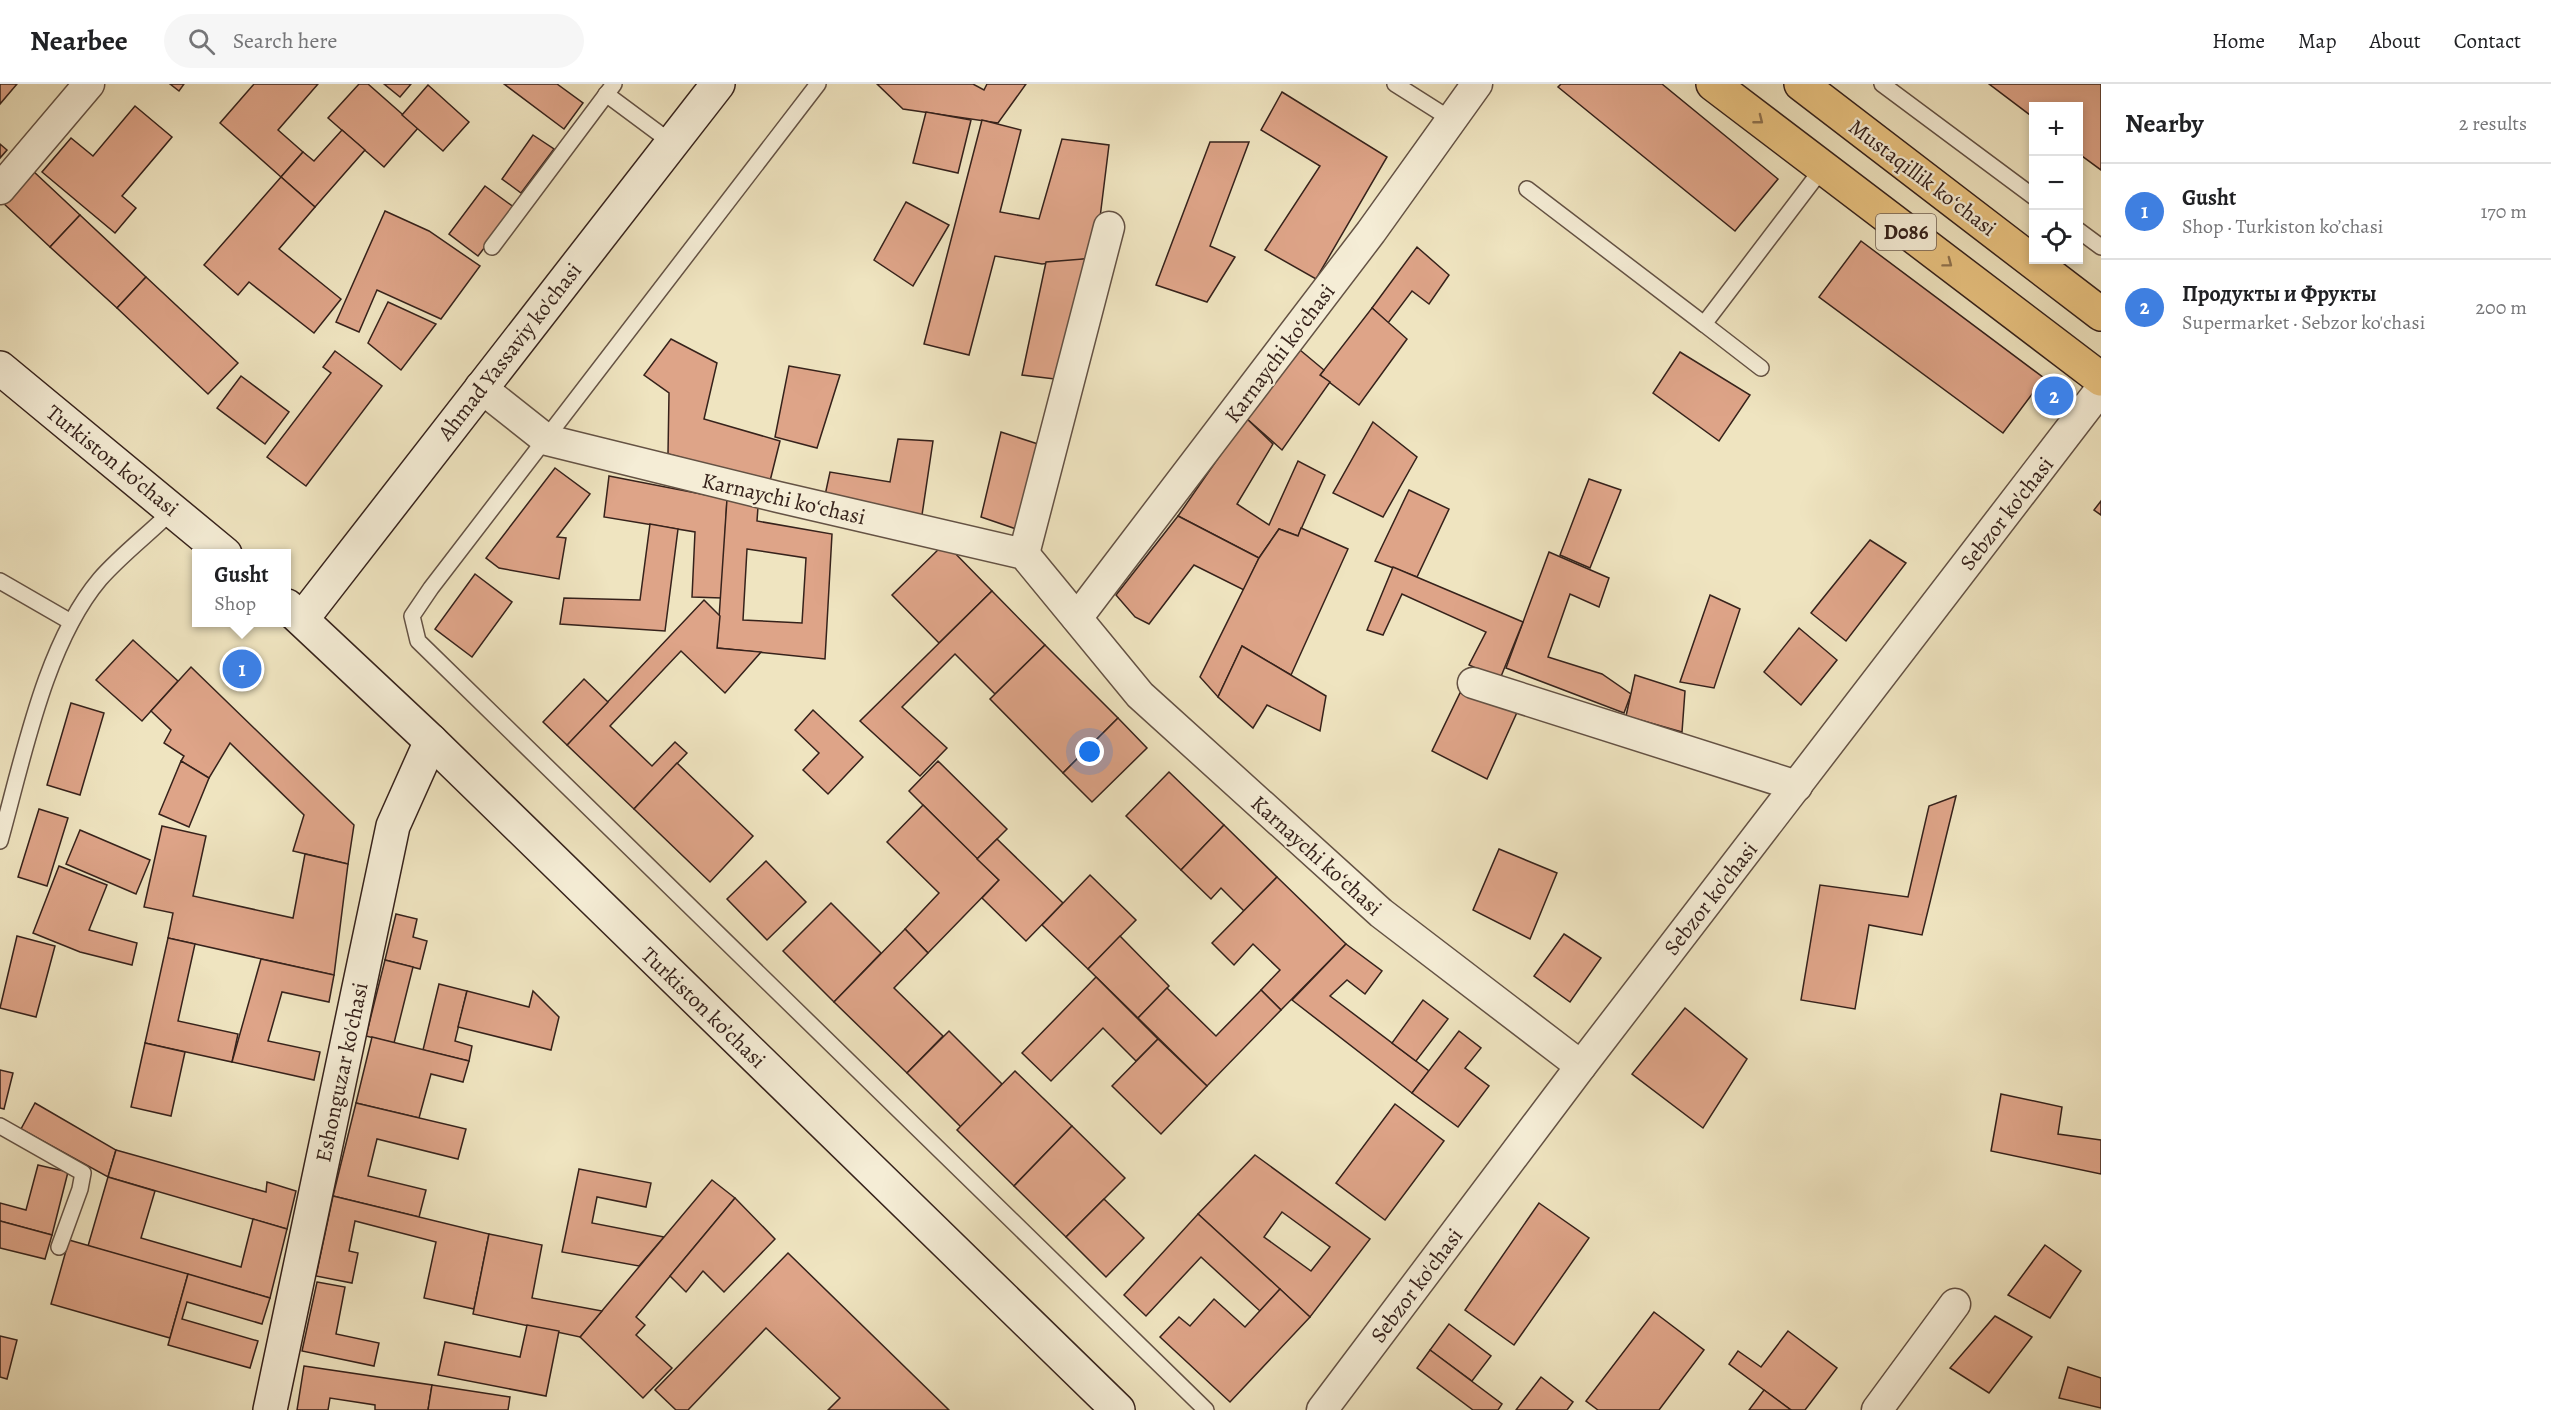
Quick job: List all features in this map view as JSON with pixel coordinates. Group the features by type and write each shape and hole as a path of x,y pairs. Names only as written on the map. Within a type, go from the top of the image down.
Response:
{"main road":[{"name":"Ahmad Yassaviy ko'chasi","path":"295,613 480,387 718,84"},
{"name":"D086","path":"1713,84 2101,379"},
{"name":"Mustaqillik koʻchasi","path":"1801,84 2101,314"},
{"name":"Turkiston ko’chasi","path":"0,368 219,549"},
{"name":"Turkiston ko’chasi","path":"295,613 431,741 1118,1410"},
{"name":"Eshonguzar ko'chasi","path":"270,1410 393,826 431,741"}],"street":[{"path":"0,189 89,84"},
{"name":"Karnaychi koʻchasi","path":"1077,618 1371,232 1477,84"},
{"path":"1024,554 1109,227"},
{"name":"Karnaychi koʻchasi","path":"480,387 547,440 1024,554 1140,695 1381,913 1581,1066"},
{"name":"Sebzor ko'chasi","path":"1322,1410 1581,1066 2101,389"},
{"path":"1473,684 1797,786"},
{"path":"1877,1410 1955,1304"}],"lane":[{"path":"818,84 547,440 431,588 412,616 418,641 1206,1410"},
{"path":"1395,84 1452,120"},
{"path":"1882,84 2029,193"},
{"path":"492,247 610,89 672,143"},
{"path":"1704,324 1822,169"},
{"path":"1527,189 1761,368"},
{"path":"2083,233 2101,247"},
{"path":"0,841 42,694 71,622 100,579 173,510"},
{"path":"0,581 71,622"},
{"path":"0,1126 83,1173 80,1189 59,1247"}],"building":[{"path":"0,84 17,84 0,104"},
{"path":"170,84 184,84 179,91"},
{"path":"254,84 318,84 278,130 303,152 281,177 220,123"},
{"path":"359,84 368,84 418,128 384,167 328,118"},
{"path":"384,84 411,84 400,97"},
{"path":"504,84 557,84 583,103 564,129"},
{"path":"877,84 973,84 984,90 987,84 1026,84 998,123 903,109"},
{"path":"1561,84 1662,84 1778,179 1735,231 1558,87"},
{"path":"1989,84 2101,84 2101,170 2083,157 2083,102 2029,102 2029,114"},
{"path":"428,85 469,122 443,151 402,115"},
{"path":"1282,92 1387,157 1316,279 1265,250 1320,166 1261,130"},
{"path":"135,106 172,137 122,196 136,208 115,233 42,172 71,138 93,156"},
{"path":"926,112 971,120 958,173 913,163"},
{"path":"982,120 1021,130 1000,212 1039,219 1062,139 1109,145 1095,258 1042,264 995,256 969,355 924,344"},
{"path":"342,130 365,150 315,207 281,177 303,152 314,161"},
{"path":"533,135 554,149 521,193 502,179"},
{"path":"1210,142 1249,142 1210,246 1235,257 1207,302 1156,285"},
{"path":"0,144 7,150 0,158"},
{"path":"32,170 80,215 50,247 2,202"},
{"path":"281,177 315,207 279,249 341,299 314,333 249,282 238,295 204,265"},
{"path":"485,186 515,208 478,256 449,234"},
{"path":"906,202 949,225 913,286 874,260"},
{"path":"385,211 429,231 480,266 441,319 377,290 359,332 336,322"},
{"path":"80,215 146,277 117,308 50,247"},
{"path":"1861,241 2044,378 2003,433 1819,297"},
{"path":"1417,247 1449,275 1429,304 1412,291 1388,323 1372,308"},
{"path":"1095,258 1063,380 1022,375 1046,262"},
{"path":"146,277 238,363 208,394 117,308"},
{"path":"388,302 436,324 401,370 368,343"},
{"path":"1372,308 1407,339 1359,405 1320,375"},
{"path":"671,339 717,363 704,419 780,441 770,481 668,454 669,393 644,375"},
{"path":"1300,350 1324,370 1320,375 1330,382 1282,450 1246,418"},
{"path":"335,351 382,386 306,486 267,457 331,373 323,367"},
{"path":"1680,352 1750,395 1719,441 1653,393"},
{"path":"789,366 840,375 817,448 775,437"},
{"path":"241,376 289,412 265,444 217,408"},
{"path":"1246,418 1273,444 1237,504 1269,525 1298,461 1325,475 1298,536 1279,529 1259,558 1178,516"},
{"path":"1373,422 1417,457 1383,517 1333,493"},
{"path":"1001,432 1038,444 1019,530 981,517"},
{"path":"898,439 933,441 922,515 824,500 830,472 890,482"},
{"path":"555,468 590,494 557,537 566,538 559,579 499,568 486,558"},
{"path":"609,476 727,499 722,598 692,597 695,532 604,517"},
{"path":"1589,479 1621,490 1590,568 1560,555"},
{"path":"1409,490 1449,509 1417,577 1375,561"},
{"path":"727,499 758,507 757,521 832,534 825,659 717,648","holes":["747,549 806,558 802,623 743,620"]},
{"path":"2101,501 2101,515 2094,510"},
{"path":"1178,516 1259,558 1244,590 1194,565 1149,624 1135,617 1116,595"},
{"path":"650,524 678,529 665,631 560,624 564,598 640,600"},
{"path":"1301,528 1348,549 1291,675 1242,646 1218,697 1200,677 1259,558 1279,529 1298,536"},
{"path":"1870,540 1906,563 1846,641 1811,613"},
{"path":"945,543 992,591 939,643 892,595"},
{"path":"1549,552 1609,578 1599,607 1570,594 1548,657 1602,674 1631,694 1624,713 1506,668"},
{"path":"1393,567 1523,622 1500,679 1469,665 1486,632 1402,594 1383,635 1367,630"},
{"path":"475,574 512,602 472,657 435,629"},
{"path":"992,591 1045,645 995,694 955,654 902,707 947,748 920,776 860,721"},
{"path":"1710,595 1740,609 1714,688 1680,682"},
{"path":"704,600 720,616 717,648 761,652 725,693 681,651 610,726 652,766 675,742 687,753 634,809 567,745"},
{"path":"1799,628 1837,660 1801,705 1764,672"},
{"path":"133,640 178,681 142,721 96,680"},
{"path":"1045,645 1118,718 1063,773 990,699"},
{"path":"1242,646 1326,696 1320,731 1267,705 1253,728 1218,697"},
{"path":"191,667 354,825 348,864 293,851 304,815 230,743 209,778 181,761 184,756 164,743 171,730 151,711"},
{"path":"1635,675 1685,691 1682,732 1626,716"},
{"path":"584,679 608,702 567,745 543,722"},
{"path":"1460,693 1519,708 1487,779 1432,751"},
{"path":"71,703 104,713 80,795 47,785"},
{"path":"813,710 863,757 828,794 803,770 819,753 795,730"},
{"path":"1118,718 1147,748 1092,802 1063,773"},
{"path":"181,761 209,778 189,827 159,814"},
{"path":"938,761 1007,829 977,859 909,791"},
{"path":"677,763 753,836 710,882 634,809"},
{"path":"1169,772 1224,825 1181,870 1126,816"},
{"path":"1956,796 1922,935 1869,925 1855,1009 1801,1000 1820,885 1908,897 1929,806"},
{"path":"923,805 999,880 928,953 905,929 939,893 887,842"},
{"path":"39,809 68,818 47,886 18,877"},
{"path":"1224,825 1277,877 1244,911 1221,888 1211,899 1181,870"},
{"path":"162,826 206,836 193,896 293,918 305,854 348,864 334,975 168,938 173,913 144,907"},
{"path":"80,830 150,860 136,894 66,864"},
{"path":"997,839 1063,903 1026,941 982,898 999,880 977,859"},
{"path":"1499,849 1557,873 1530,939 1473,910"},
{"path":"766,861 806,902 767,940 727,899"},
{"path":"59,866 107,885 89,930 137,943 132,965 80,952 33,933"},
{"path":"1090,875 1136,920 1088,969 1042,925"},
{"path":"1277,877 1346,944 1281,1010 1261,990 1280,970 1253,944 1234,965 1212,943"},
{"path":"831,903 881,953 834,1002 783,951"},
{"path":"396,914 417,919 413,937 427,941 420,969 385,960"},
{"path":"905,929 928,953 894,988 943,1036 907,1073 834,1002"},
{"path":"1564,934 1601,958 1570,1002 1534,976"},
{"path":"17,936 55,946 36,1017 0,1008"},
{"path":"1120,936 1169,986 1138,1018 1088,969"},
{"path":"168,938 195,944 178,1021 238,1034 232,1062 145,1043"},
{"path":"1346,944 1382,971 1365,994 1347,980 1330,996 1429,1071 1412,1093 1292,1000"},
{"path":"261,959 334,975 329,1002 282,992 268,1041 320,1052 314,1080 232,1062"},
{"path":"385,960 413,967 394,1043 366,1036"},
{"path":"1096,977 1158,1039 1136,1061 1103,1028 1051,1081 1022,1053"},
{"path":"439,984 467,991 455,1041 472,1046 469,1061 423,1050"},
{"path":"1167,988 1216,1036 1261,990 1281,1010 1207,1086 1138,1018"},
{"path":"467,991 529,1007 533,991 559,1017 551,1050 458,1027"},
{"path":"1423,1000 1448,1019 1416,1061 1392,1043"},
{"path":"1685,1008 1747,1059 1703,1128 1632,1074"},
{"path":"949,1031 1002,1084 961,1127 907,1073"},
{"path":"1459,1031 1481,1048 1465,1068 1489,1086 1458,1127 1412,1093"},
{"path":"372,1037 469,1061 463,1082 431,1074 419,1118 356,1103"},
{"path":"1158,1039 1207,1086 1161,1134 1112,1086"},
{"path":"145,1043 185,1052 171,1116 131,1107"},
{"path":"0,1070 13,1073 4,1109 0,1108"},
{"path":"1015,1071 1072,1126 1014,1186 957,1130"},
{"path":"2001,1094 2062,1107 2058,1134 2101,1140 2101,1174 1991,1151"},
{"path":"35,1103 116,1150 108,1177 21,1129"},
{"path":"356,1103 466,1129 458,1159 377,1139 368,1176 426,1190 419,1217 333,1196"},
{"path":"1395,1104 1444,1141 1385,1220 1336,1183"},
{"path":"1072,1126 1125,1178 1066,1237 1014,1186"},
{"path":"116,1150 266,1192 267,1182 296,1191 287,1229 108,1177"},
{"path":"1255,1155 1370,1239 1310,1317 1198,1214","holes":["1282,1212 1330,1247 1311,1271 1264,1237"]},
{"path":"38,1165 68,1172 52,1235 0,1221 0,1203 26,1210"},
{"path":"579,1169 651,1183 646,1207 597,1197 592,1223 664,1237 639,1266 562,1252"},
{"path":"108,1177 155,1191 141,1238 241,1267 253,1219 287,1229 270,1298 88,1246"},
{"path":"712,1180 735,1198 636,1317 645,1325 636,1335 672,1368 643,1398 580,1337"},
{"path":"333,1196 489,1234 474,1309 424,1298 436,1242 355,1221 349,1251 358,1253 352,1283 316,1276"},
{"path":"735,1198 775,1239 724,1292 703,1271 686,1292 670,1276"},
{"path":"1104,1199 1144,1238 1106,1277 1066,1237"},
{"path":"1539,1203 1589,1238 1514,1345 1465,1310"},
{"path":"1198,1214 1280,1289 1260,1311 1201,1257 1146,1316 1124,1295"},
{"path":"0,1221 52,1235 45,1259 0,1248"},
{"path":"489,1234 542,1245 532,1298 602,1311 580,1337 473,1314"},
{"path":"69,1240 188,1274 170,1338 51,1304"},
{"path":"2045,1245 2081,1271 2050,1318 2008,1295"},
{"path":"788,1253 949,1410 828,1410 840,1398 766,1328 688,1410 676,1410 655,1390"},
{"path":"188,1274 270,1298 262,1324 187,1302 182,1319 258,1341 250,1368 168,1345"},
{"path":"317,1282 345,1287 336,1334 379,1343 374,1366 302,1351"},
{"path":"1280,1289 1310,1317 1230,1402 1160,1337 1179,1317 1190,1326 1214,1299 1245,1327"},
{"path":"1654,1312 1704,1350 1659,1410 1598,1410 1586,1401"},
{"path":"1995,1316 2032,1337 1989,1393 1950,1368"},
{"path":"1449,1324 1491,1356 1472,1381 1430,1350"},
{"path":"527,1325 559,1331 546,1396 438,1375 445,1342 520,1357"},
{"path":"1788,1331 1837,1368 1805,1410 1791,1410 1729,1364 1738,1351 1761,1367"},
{"path":"0,1336 17,1340 7,1379 0,1377"},
{"path":"1430,1350 1502,1404 1498,1410 1473,1410 1417,1368"},
{"path":"304,1366 432,1385 428,1410 375,1410 375,1405 330,1398 328,1410 297,1410"},
{"path":"2068,1367 2101,1378 2101,1408 2059,1398"},
{"path":"1541,1377 1573,1402 1567,1410 1516,1410"},
{"path":"432,1385 510,1397 508,1410 428,1410"},
{"path":"1764,1390 1791,1410 1749,1410"}],"place":[{"name":"Продукты и Фрукты","path":"2054,396"},
{"name":"Gusht","path":"242,669"}]}
